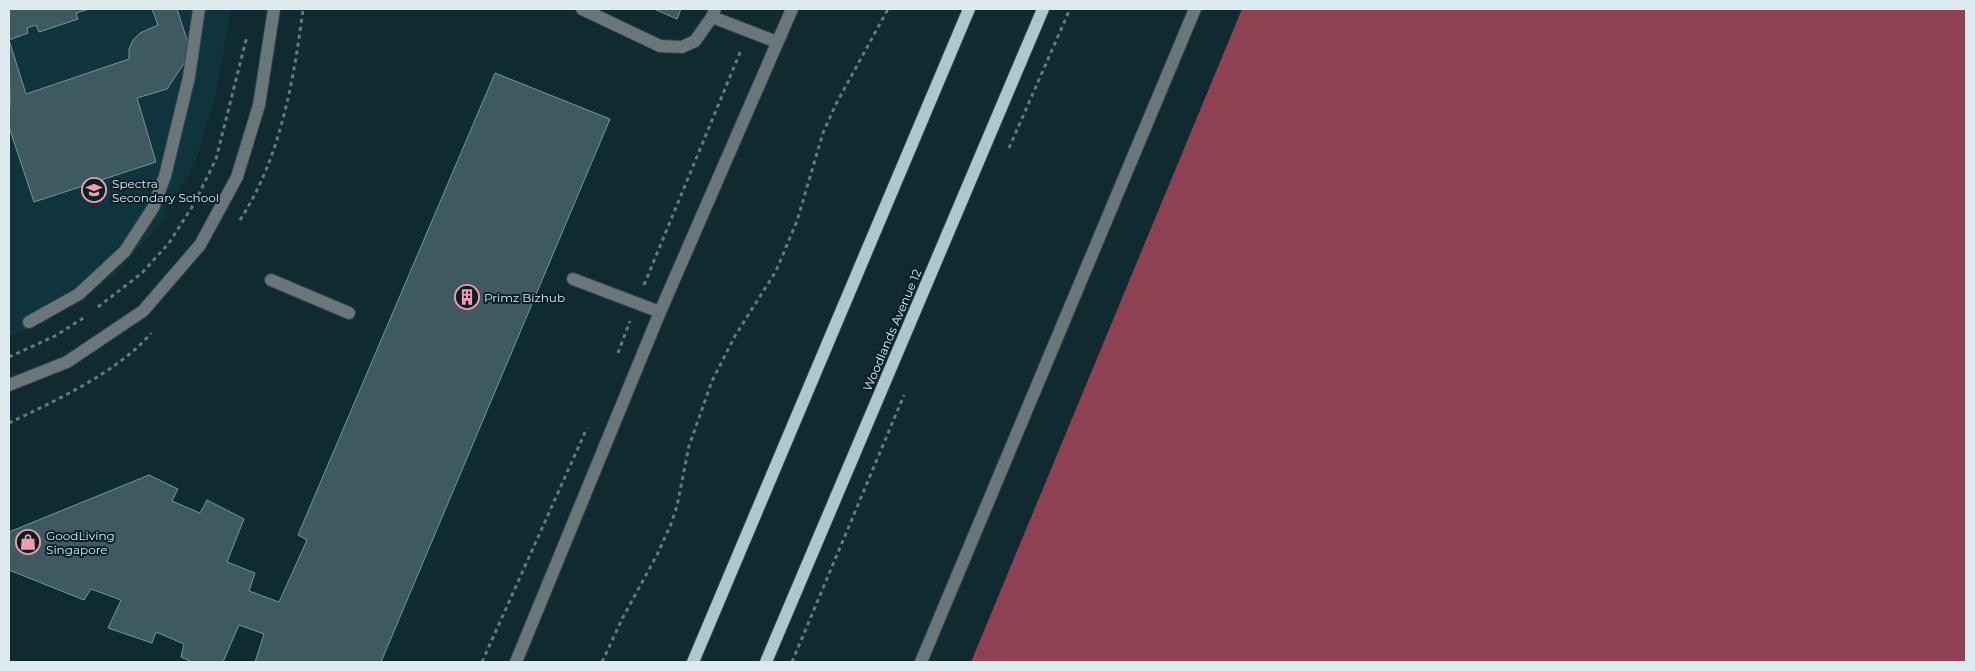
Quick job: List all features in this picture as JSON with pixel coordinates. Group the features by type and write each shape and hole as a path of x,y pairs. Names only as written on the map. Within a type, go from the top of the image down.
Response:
{"main road":[{"path":"693,662 969,9"},
{"name":"Woodlands Avenue 12","path":"766,662 1043,9"}],"street":[{"path":"30,322 79,294 125,251 153,208 164,176 189,77 199,9"},
{"path":"9,385 67,362 143,310 200,246 237,177 259,105 274,9"},
{"path":"582,9 660,46 682,48 696,41 713,13 748,31 777,42"},
{"path":"516,662 660,312 792,9"},
{"path":"921,662 1195,9"},
{"path":"574,279 660,312"},
{"path":"271,280 349,313"}],"path":[{"path":"602,662 671,524 678,506 689,446 712,381 735,336 776,271 797,221 806,187 833,111 849,78 888,9"},
{"path":"616,358 748,31"},
{"path":"482,662 590,421"},
{"path":"792,662 874,471"}],"shaded area":[{"name":"Spectra Secondary School","path":"9,9 231,9 216,94 196,160 163,220 113,277 46,322 9,337"},
{"path":"1242,9 1966,9 1966,662 971,662"}],"building":[{"path":"9,9 89,9 76,13 78,19 39,32 36,25 27,28 28,33 9,40"},
{"path":"152,9 177,9 188,43 185,62 167,89 137,98 156,162 34,202 9,127 9,40 26,94 129,59 129,49 133,40 140,33 158,25"},
{"path":"654,9 681,9 677,19"},
{"name":"Primz Bizhub","path":"495,73 610,119 381,662 255,662 264,634 239,625 223,662 192,662 181,657 184,644 156,632 152,643 108,628 121,600 91,589 84,600 9,570 9,532 149,475 178,489 172,501 200,513 207,500 244,519 227,562 255,573 249,591 279,602 307,540 298,535"}],"place":[{"name":"Spectra Secondary School","path":"94,190"},
{"name":"Primz Bizhub","path":"467,297"},
{"name":"GoodLiving Singapore","path":"28,542"}]}
